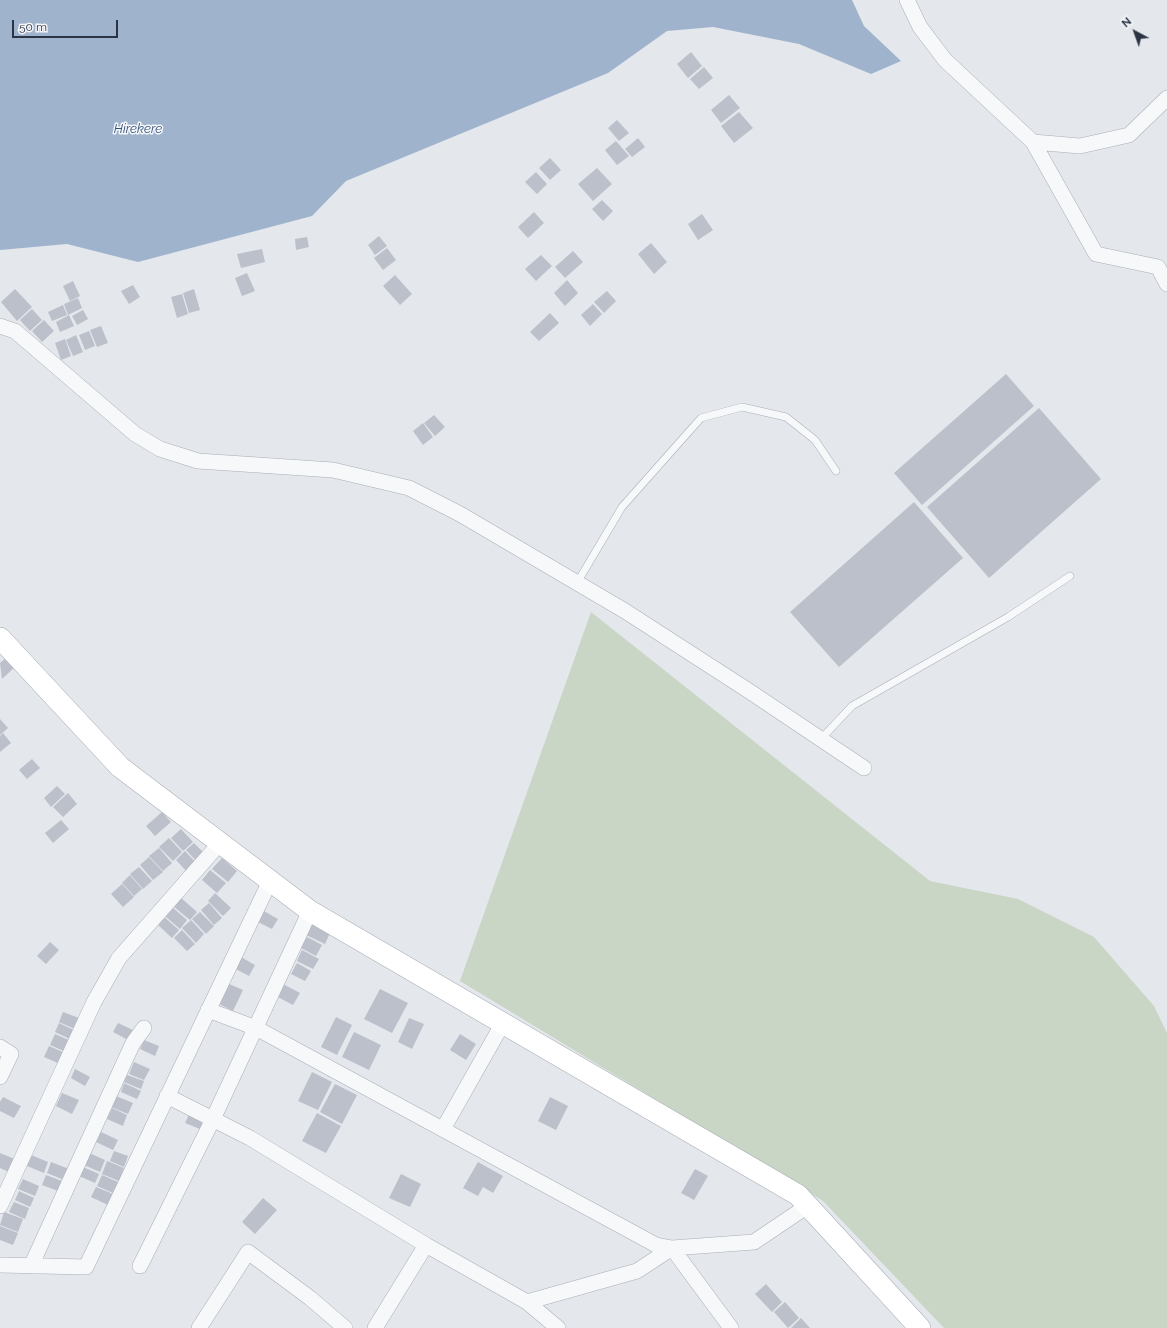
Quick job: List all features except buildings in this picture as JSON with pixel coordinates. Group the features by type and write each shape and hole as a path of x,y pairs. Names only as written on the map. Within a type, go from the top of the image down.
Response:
{"street":[{"path":"907,0 920,27 945,60 1033,142 1096,254 1158,267 1167,284"},
{"path":"1033,142 1080,146 1129,135 1167,98"},
{"path":"0,326 15,331 135,434 160,449 198,461 333,470 409,488 460,514 638,620 864,768"},
{"path":"0,638 120,768 310,911 798,1195 920,1328"},
{"path":"0,1206 94,1002 119,958 220,843"},
{"path":"0,1265 86,1267 270,881"},
{"path":"140,1266 213,1119 310,911"},
{"path":"208,1010 256,1028 656,1245 672,1248 754,1242 800,1211 806,1204"},
{"path":"443,1129 503,1023"},
{"path":"31,1266 133,1043 144,1028"},
{"path":"0,1047 11,1054 0,1077"},
{"path":"167,1096 250,1138 426,1245 527,1302 558,1328"},
{"path":"375,1328 426,1245"},
{"path":"527,1302 637,1271 672,1248"},
{"path":"672,1248 731,1328"},
{"path":"199,1328 248,1252 310,1298 345,1328"}],"lane":[{"path":"577,583 622,507 702,418 742,407 786,417 815,440 836,471"},
{"path":"820,739 852,706 1008,617 1070,576"}],"green space":[{"path":"591,612 930,881 1018,899 1094,937 1154,1006 1167,1033 1167,1328 944,1328 823,1201 460,981"}],"water":[{"name":"Hirekere","path":"0,0 852,0 864,26 901,61 871,74 799,44 713,27 667,31 608,73 346,181 312,216 138,262 67,244 0,250"}]}
